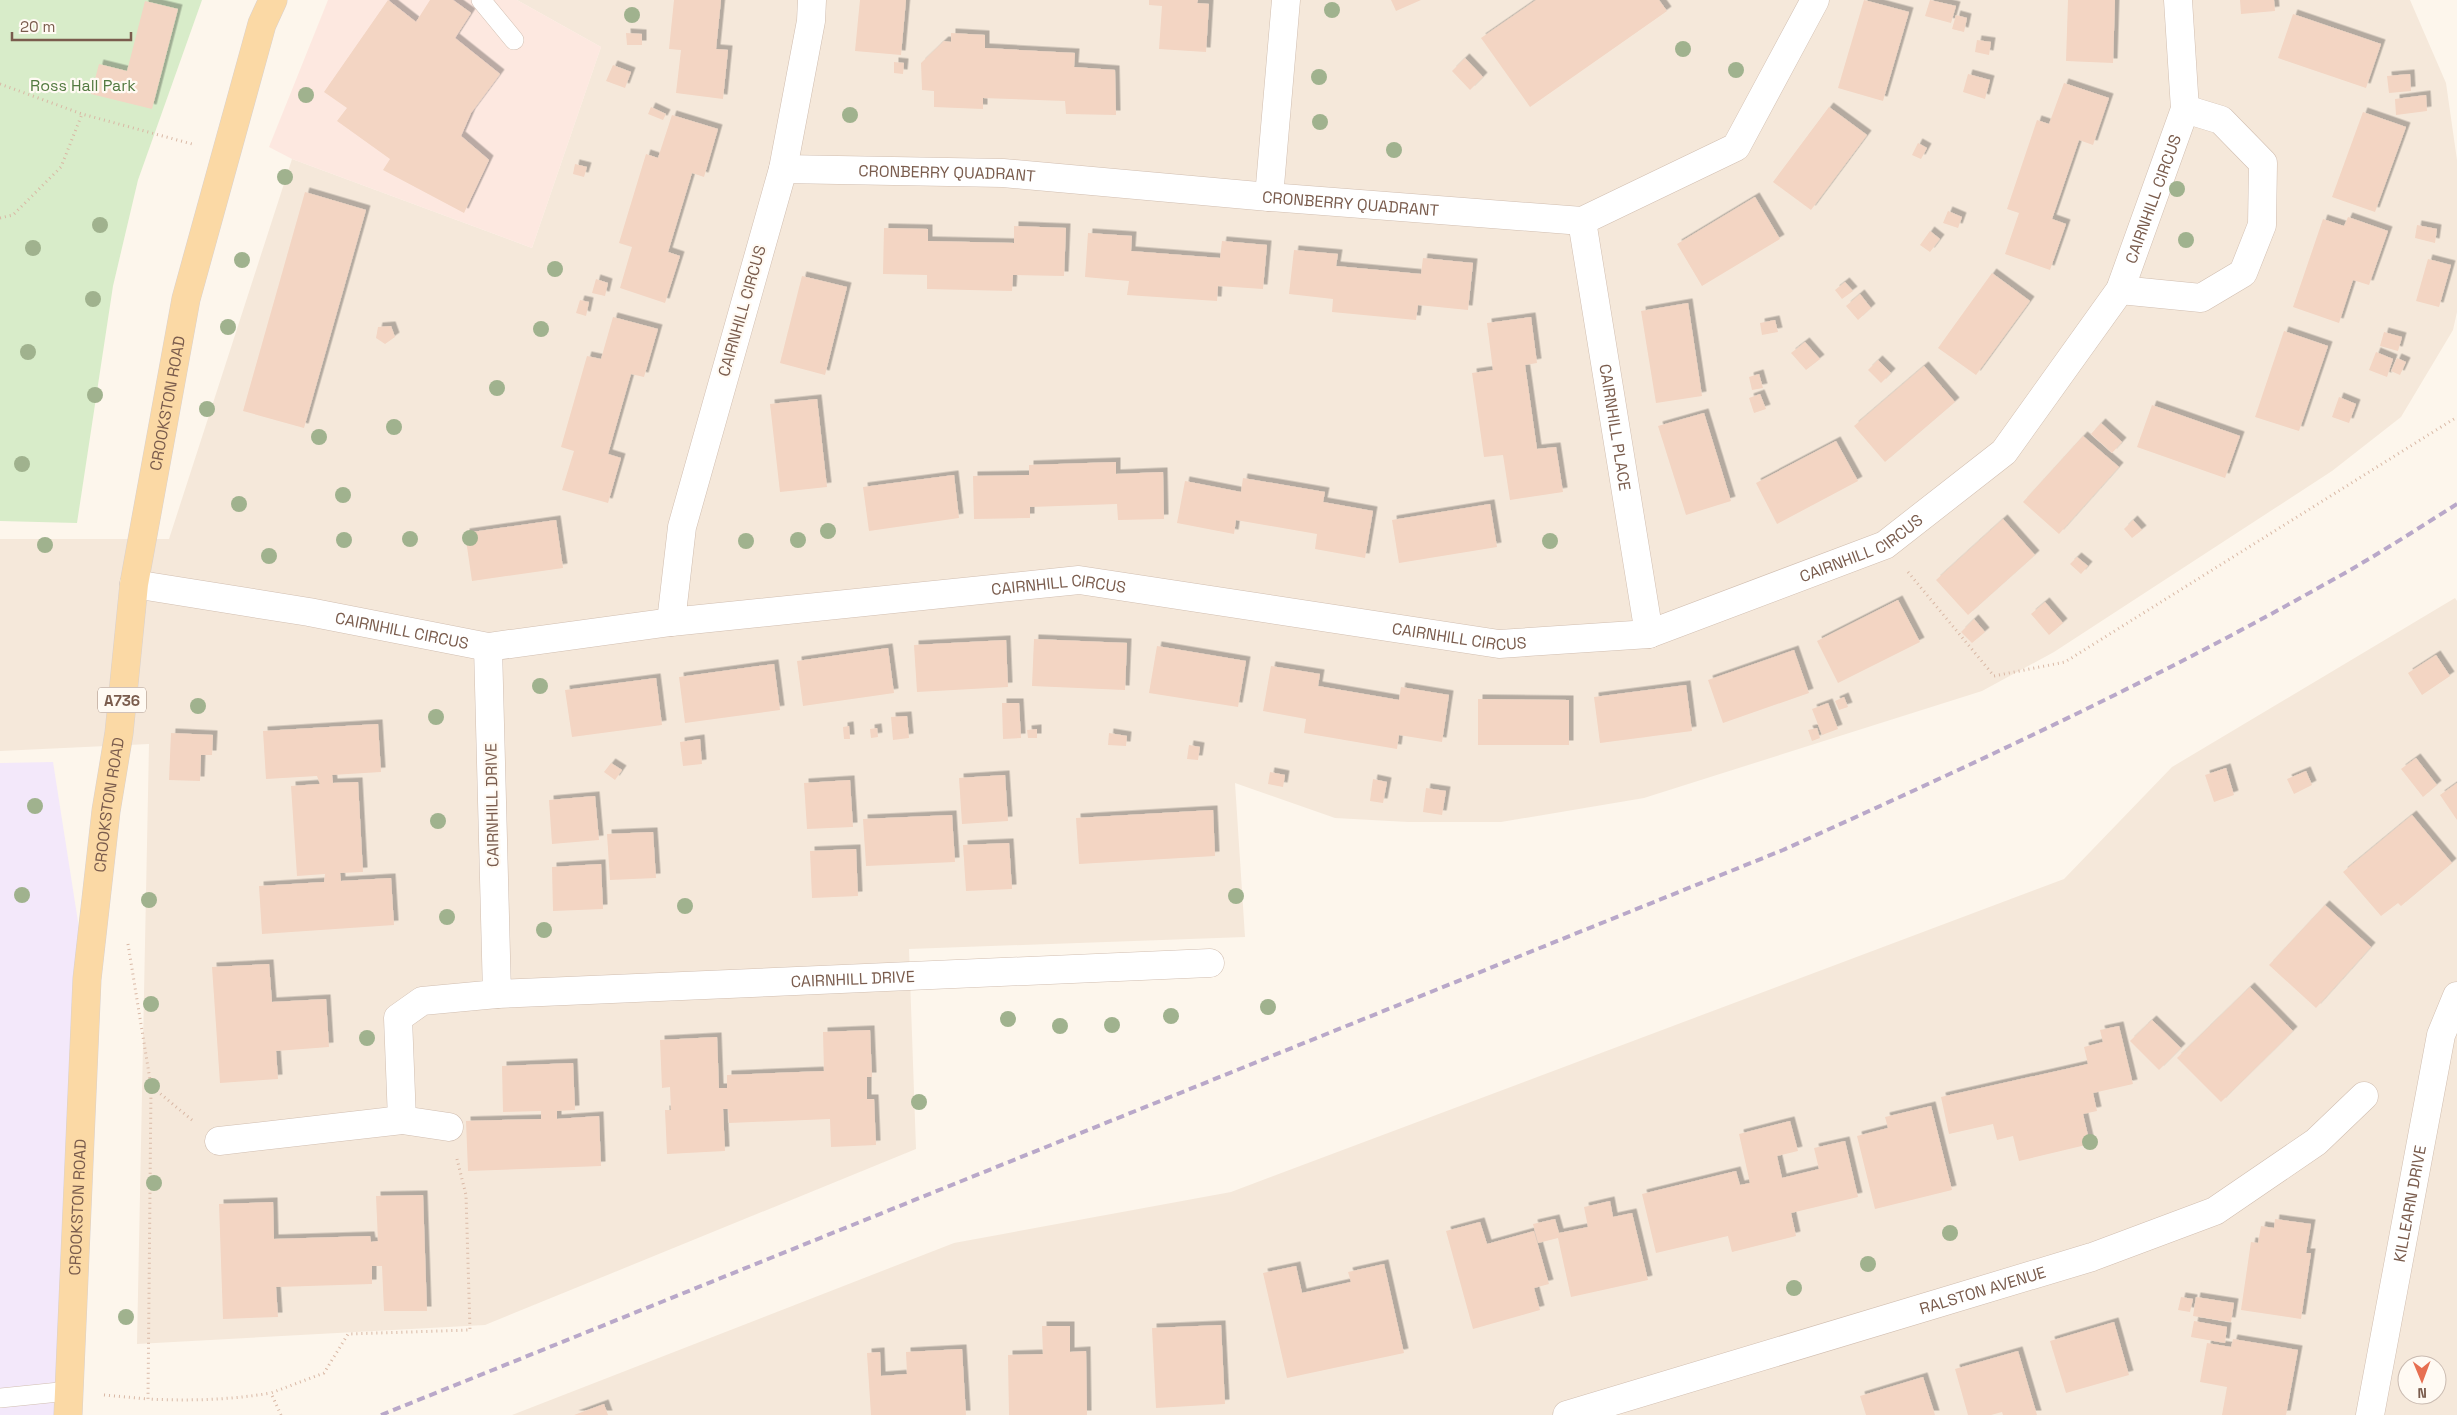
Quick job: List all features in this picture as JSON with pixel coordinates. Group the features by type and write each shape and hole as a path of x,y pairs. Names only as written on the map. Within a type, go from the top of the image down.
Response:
{"main road":[{"name":"CROOKSTON ROAD","path":"69,1403 87,979 106,811 118,733 134,584 186,299 262,24 273,0"}],"street":[{"name":"CAIRNHILL CIRCUS","path":"671,622 682,527 782,169 811,21 812,0"},
{"path":"1269,197 1286,0"},
{"path":"1582,221 1736,147 1815,0"},
{"name":"CAIRNHILL CIRCUS","path":"134,584 309,612 488,647 671,622 1079,580 1499,644 1648,634 1885,545 2004,452 2120,290 2185,109 2178,0"},
{"path":"2120,290 2201,298 2243,273 2262,225 2263,163 2221,120 2185,109"},
{"name":"CRONBERRY QUADRANT","path":"782,169 1003,173 1269,197 1582,221"},
{"name":"CAIRNHILL PLACE","path":"1582,221 1648,634"},
{"name":"CAIRNHILL DRIVE","path":"488,647 497,994"},
{"name":"CAIRNHILL DRIVE","path":"402,1120 398,1018 422,1001 497,994 1210,963"},
{"name":"KILLEARN DRIVE","path":"2370,1415 2440,1035 2457,996"},
{"name":"RALSTON AVENUE","path":"1567,1415 2092,1257 2215,1211 2316,1142 2364,1096"},
{"path":"219,1141 402,1120 449,1127"}],"lane":[{"path":"480,0 514,40"},
{"path":"0,1398 69,1403"}],"path":[{"path":"0,84 82,114 226,153"},
{"path":"0,218 13,215 61,166 82,114"},
{"path":"1885,545 1994,676 2065,662 2457,417"},
{"path":"127,939 151,1086 148,1399"},
{"path":"151,1086 219,1141"},
{"path":"69,1403 148,1399 198,1402 271,1393 324,1373 348,1334 470,1330 466,1195 449,1127"},
{"path":"271,1393 281,1415"}],"shaded area":[{"path":"328,0 517,0 601,47 532,248 292,159 269,147"},
{"path":"517,0 2410,0 2446,83 2457,160 2457,312 2453,330 2401,417 2332,471 2054,652 1982,691 1644,798 1501,822 1408,822 1335,818 1235,783 1245,937 909,949 916,1149 485,1325 137,1344 149,744 0,751 0,539 169,539 292,159 532,248 601,47"},
{"path":"2455,598 2457,601 2457,1415 512,1415 954,1243 1231,1192 2064,879 2172,767"},
{"path":"53,762 87,979 69,1415 0,1415 0,763"}],"green space":[{"name":"Ross Hall Park","path":"0,0 202,0 138,180 113,286 77,523 0,521"}],"building":[{"path":"388,0 416,22 430,0 453,0 471,13 455,38 500,74 471,113 461,136 489,160 464,213 383,170 390,159 337,121 347,108 324,92"},
{"path":"674,0 721,0 716,49 728,50 723,99 676,93 681,50 669,49"},
{"path":"860,0 906,0 901,55 855,51"},
{"path":"1149,0 1198,0 1197,3 1209,4 1206,52 1159,49 1162,6 1149,5"},
{"path":"1391,0 1421,0 1396,11"},
{"path":"1536,0 1659,0 1667,11 1530,107 1481,38"},
{"path":"1864,0 1909,12 1883,101 1838,88"},
{"path":"1930,0 1956,6 1951,23 1925,16"},
{"path":"2068,0 2115,0 2113,63 2066,61"},
{"path":"2240,0 2274,0 2275,11 2241,14"},
{"path":"145,1 178,9 152,109 91,94 99,64 127,71"},
{"path":"2293,14 2381,44 2366,88 2278,58"},
{"path":"1956,15 1967,18 1964,32 1952,29"},
{"path":"626,33 642,34 642,45 627,45"},
{"path":"951,33 985,35 985,48 1075,53 1074,67 1115,70 1116,115 1066,114 1065,101 983,98 983,109 934,107 934,91 922,90 921,63 944,41 951,42"},
{"path":"1977,40 1991,42 1989,55 1975,52"},
{"path":"1465,58 1483,77 1470,90 1452,71"},
{"path":"894,62 904,63 903,74 894,73"},
{"path":"613,65 631,72 625,88 606,81"},
{"path":"1968,74 1990,80 1985,99 1963,92"},
{"path":"2410,74 2411,91 2389,93 2387,76"},
{"path":"2064,83 2109,98 2093,145 2079,140 2052,219 2066,224 2050,270 2005,254 2019,213 2007,209 2037,120 2049,124"},
{"path":"2426,95 2427,111 2396,115 2395,99"},
{"path":"651,107 666,114 663,120 648,114"},
{"path":"1829,107 1867,135 1811,210 1773,182"},
{"path":"2363,112 2406,127 2375,212 2332,197"},
{"path":"672,115 718,129 704,177 692,173 668,252 680,256 665,303 620,288 632,247 619,243 646,154 658,158"},
{"path":"1918,143 1927,148 1921,159 1912,155"},
{"path":"575,164 587,167 584,177 573,174"},
{"path":"305,192 366,210 304,428 243,411"},
{"path":"1755,197 1780,239 1702,286 1677,244"},
{"path":"1948,211 1962,217 1958,228 1943,223"},
{"path":"2348,217 2388,231 2369,285 2353,280 2339,323 2293,307 2323,219 2344,226"},
{"path":"2417,225 2437,229 2435,243 2415,238"},
{"path":"1014,226 1066,228 1064,276 1013,275 1012,291 927,289 927,275 883,274 884,228 928,229 928,241 1014,243"},
{"path":"1930,231 1940,239 1930,252 1920,245"},
{"path":"1088,233 1132,236 1131,251 1220,258 1222,241 1267,245 1263,289 1218,286 1217,301 1127,295 1129,281 1085,277"},
{"path":"1294,250 1338,254 1336,266 1421,274 1423,258 1473,263 1468,310 1418,305 1416,320 1332,312 1333,299 1289,294"},
{"path":"2428,259 2451,265 2439,307 2416,301"},
{"path":"1992,273 2030,301 1976,375 1938,348"},
{"path":"802,276 847,287 825,375 780,363"},
{"path":"596,279 608,283 605,296 592,293"},
{"path":"1845,282 1853,291 1842,299 1835,290"},
{"path":"1860,294 1871,308 1858,320 1846,306"},
{"path":"580,300 589,302 586,316 576,313"},
{"path":"1688,303 1702,396 1656,403 1641,311"},
{"path":"613,317 658,329 644,377 631,374 608,454 621,458 608,503 562,490 574,451 561,447 587,356 601,359"},
{"path":"1531,317 1537,363 1525,365 1537,449 1556,447 1563,492 1510,500 1503,455 1484,457 1472,373 1493,370 1487,323"},
{"path":"1775,320 1778,332 1762,335 1760,323"},
{"path":"391,326 395,337 385,344 376,338 378,327"},
{"path":"2284,331 2328,346 2299,431 2255,417"},
{"path":"2384,332 2402,337 2398,351 2380,346"},
{"path":"1805,342 1820,359 1806,370 1791,353"},
{"path":"2376,352 2393,359 2387,377 2369,370"},
{"path":"2397,358 2406,362 2400,375 2391,371"},
{"path":"1878,360 1891,373 1881,383 1868,370"},
{"path":"1924,366 1955,402 1885,462 1854,426"},
{"path":"1759,374 1763,388 1752,390 1749,377"},
{"path":"1760,394 1766,409 1754,413 1749,398"},
{"path":"2339,397 2356,404 2349,423 2332,417"},
{"path":"817,399 827,487 780,492 770,404"},
{"path":"2152,405 2240,436 2225,478 2137,447"},
{"path":"1704,413 1731,501 1686,515 1658,426"},
{"path":"2101,423 2122,442 2112,453 2091,434"},
{"path":"2083,436 2119,467 2059,534 2023,502"},
{"path":"1836,441 1858,481 1777,524 1756,483"},
{"path":"1116,462 1116,474 1163,472 1164,519 1118,520 1117,504 1030,507 1030,518 974,519 973,476 1029,475 1029,465"},
{"path":"954,475 959,518 869,531 863,487"},
{"path":"1243,478 1325,492 1323,502 1373,511 1365,558 1315,549 1317,534 1236,520 1234,534 1177,523 1185,481 1241,492"},
{"path":"1490,504 1497,547 1399,563 1392,520"},
{"path":"2003,519 2035,555 1968,615 1936,580"},
{"path":"556,520 563,568 472,581 465,533"},
{"path":"2133,520 2142,530 2132,538 2124,529"},
{"path":"2077,557 2088,566 2081,574 2070,564"},
{"path":"1898,600 1920,642 1838,683 1817,641"},
{"path":"2045,602 2063,623 2049,635 2031,614"},
{"path":"1974,619 1985,632 1972,643 1961,632"},
{"path":"1034,639 1127,643 1125,690 1032,686"},
{"path":"1006,640 1008,687 917,692 914,645"},
{"path":"1157,646 1246,661 1238,707 1149,693"},
{"path":"888,648 894,693 803,706 797,661"},
{"path":"1794,650 1809,693 1723,723 1708,680"},
{"path":"2436,655 2450,676 2422,695 2408,673"},
{"path":"774,664 780,710 685,723 679,677"},
{"path":"1271,666 1320,674 1318,686 1399,700 1401,687 1449,695 1442,742 1399,735 1397,749 1304,733 1306,719 1263,711"},
{"path":"656,678 662,725 572,737 565,690"},
{"path":"1686,685 1692,731 1600,743 1594,697"},
{"path":"1844,697 1848,707 1839,710 1835,701"},
{"path":"1478,699 1569,700 1569,745 1478,745"},
{"path":"1002,703 1019,703 1021,738 1003,739"},
{"path":"1828,703 1838,729 1822,735 1812,709"},
{"path":"907,716 909,738 893,740 891,717"},
{"path":"378,724 381,772 332,775 333,783 358,782 363,872 340,873 341,881 391,878 394,925 262,934 259,886 324,882 325,874 297,876 291,786 320,784 317,776 266,779 263,731"},
{"path":"849,726 850,739 844,739 843,727"},
{"path":"877,728 878,737 871,738 870,729"},
{"path":"1817,728 1820,738 1812,741 1808,730"},
{"path":"1037,729 1037,738 1028,738 1027,730"},
{"path":"171,733 213,735 212,755 201,755 200,781 169,780"},
{"path":"1109,733 1127,736 1126,746 1108,745"},
{"path":"700,739 702,764 683,766 680,742"},
{"path":"1189,745 1200,747 1198,760 1187,759"},
{"path":"2416,758 2437,785 2423,797 2401,769"},
{"path":"611,763 622,770 615,780 604,772"},
{"path":"2226,768 2234,795 2214,802 2205,775"},
{"path":"2306,771 2312,785 2294,794 2287,779"},
{"path":"1270,772 1285,775 1283,787 1268,784"},
{"path":"1005,775 1008,821 962,824 959,778"},
{"path":"1373,779 1387,782 1383,803 1370,801"},
{"path":"850,780 853,827 807,829 804,783"},
{"path":"2457,783 2457,820 2440,795"},
{"path":"1426,788 1446,791 1442,815 1423,812"},
{"path":"595,796 599,840 552,844 549,800"},
{"path":"1213,810 1215,856 1079,864 1076,818"},
{"path":"952,815 955,862 866,866 863,819"},
{"path":"2412,815 2452,863 2401,906 2398,903 2381,916 2343,872"},
{"path":"653,832 656,878 610,880 607,834"},
{"path":"1009,843 1012,889 966,891 963,845"},
{"path":"856,849 858,896 812,898 810,851"},
{"path":"601,864 603,909 553,911 552,867"},
{"path":"2325,905 2371,947 2316,1008 2269,965"},
{"path":"269,964 272,1002 326,999 329,1047 276,1051 278,1079 220,1083 212,967"},
{"path":"2250,987 2293,1031 2221,1102 2177,1058"},
{"path":"2152,1020 2181,1048 2159,1070 2130,1041"},
{"path":"2119,1026 2133,1084 2093,1093 2097,1111 2083,1114 2090,1144 2019,1161 2013,1136 1997,1140 1993,1124 1949,1134 1941,1097 2088,1064 2084,1047 2103,1042 2100,1030"},
{"path":"870,1030 872,1077 867,1077 867,1099 874,1099 876,1145 831,1147 830,1119 729,1123 728,1109 723,1109 725,1151 667,1154 665,1110 671,1110 670,1087 662,1088 660,1040 717,1037 719,1088 727,1088 727,1075 824,1071 823,1032"},
{"path":"573,1063 575,1110 557,1111 557,1119 599,1116 601,1166 468,1171 466,1121 541,1119 541,1111 503,1112 502,1066"},
{"path":"1931,1106 1952,1190 1875,1209 1857,1136 1888,1128 1885,1117"},
{"path":"1790,1121 1798,1151 1777,1156 1782,1178 1819,1169 1814,1148 1845,1141 1858,1197 1791,1213 1796,1236 1732,1252 1728,1236 1656,1253 1642,1194 1736,1171 1740,1185 1750,1183 1739,1134"},
{"path":"423,1195 427,1311 384,1311 382,1266 372,1266 372,1284 276,1287 278,1317 223,1319 219,1204 273,1202 274,1239 370,1236 371,1242 378,1241 376,1196"},
{"path":"1610,1201 1613,1217 1632,1213 1648,1280 1571,1297 1558,1238 1538,1243 1533,1224 1555,1219 1559,1233 1588,1227 1584,1207"},
{"path":"2275,1219 2311,1224 2306,1253 2311,1253 2301,1319 2241,1310 2251,1242 2258,1243 2261,1226 2274,1228"},
{"path":"1480,1222 1487,1244 1534,1231 1549,1284 1534,1288 1540,1310 1473,1329 1446,1231"},
{"path":"1384,1264 1404,1353 1287,1378 1263,1273 1296,1266 1302,1293 1351,1282 1348,1272"},
{"path":"2181,1297 2193,1299 2190,1312 2178,1310"},
{"path":"2196,1297 2234,1303 2231,1322 2193,1316"},
{"path":"2194,1321 2227,1327 2225,1343 2191,1337"},
{"path":"2114,1322 2129,1375 2066,1393 2050,1341"},
{"path":"1221,1325 1225,1404 1156,1408 1152,1328"},
{"path":"1042,1326 1070,1326 1070,1352 1086,1351 1087,1415 1009,1415 1008,1355 1043,1354"},
{"path":"2233,1339 2298,1350 2286,1415 2222,1415 2227,1387 2200,1382 2207,1343 2231,1347"},
{"path":"962,1349 966,1415 871,1415 867,1353 880,1352 881,1376 907,1374 906,1352"},
{"path":"2018,1351 2037,1415 2003,1415 2002,1412 1991,1415 1968,1415 1955,1369"},
{"path":"1923,1377 1935,1415 1866,1415 1860,1396"},
{"path":"604,1404 608,1415 574,1415"}],"railway":[{"path":"381,1415 1783,850 2126,690 2343,574 2457,504"}]}
